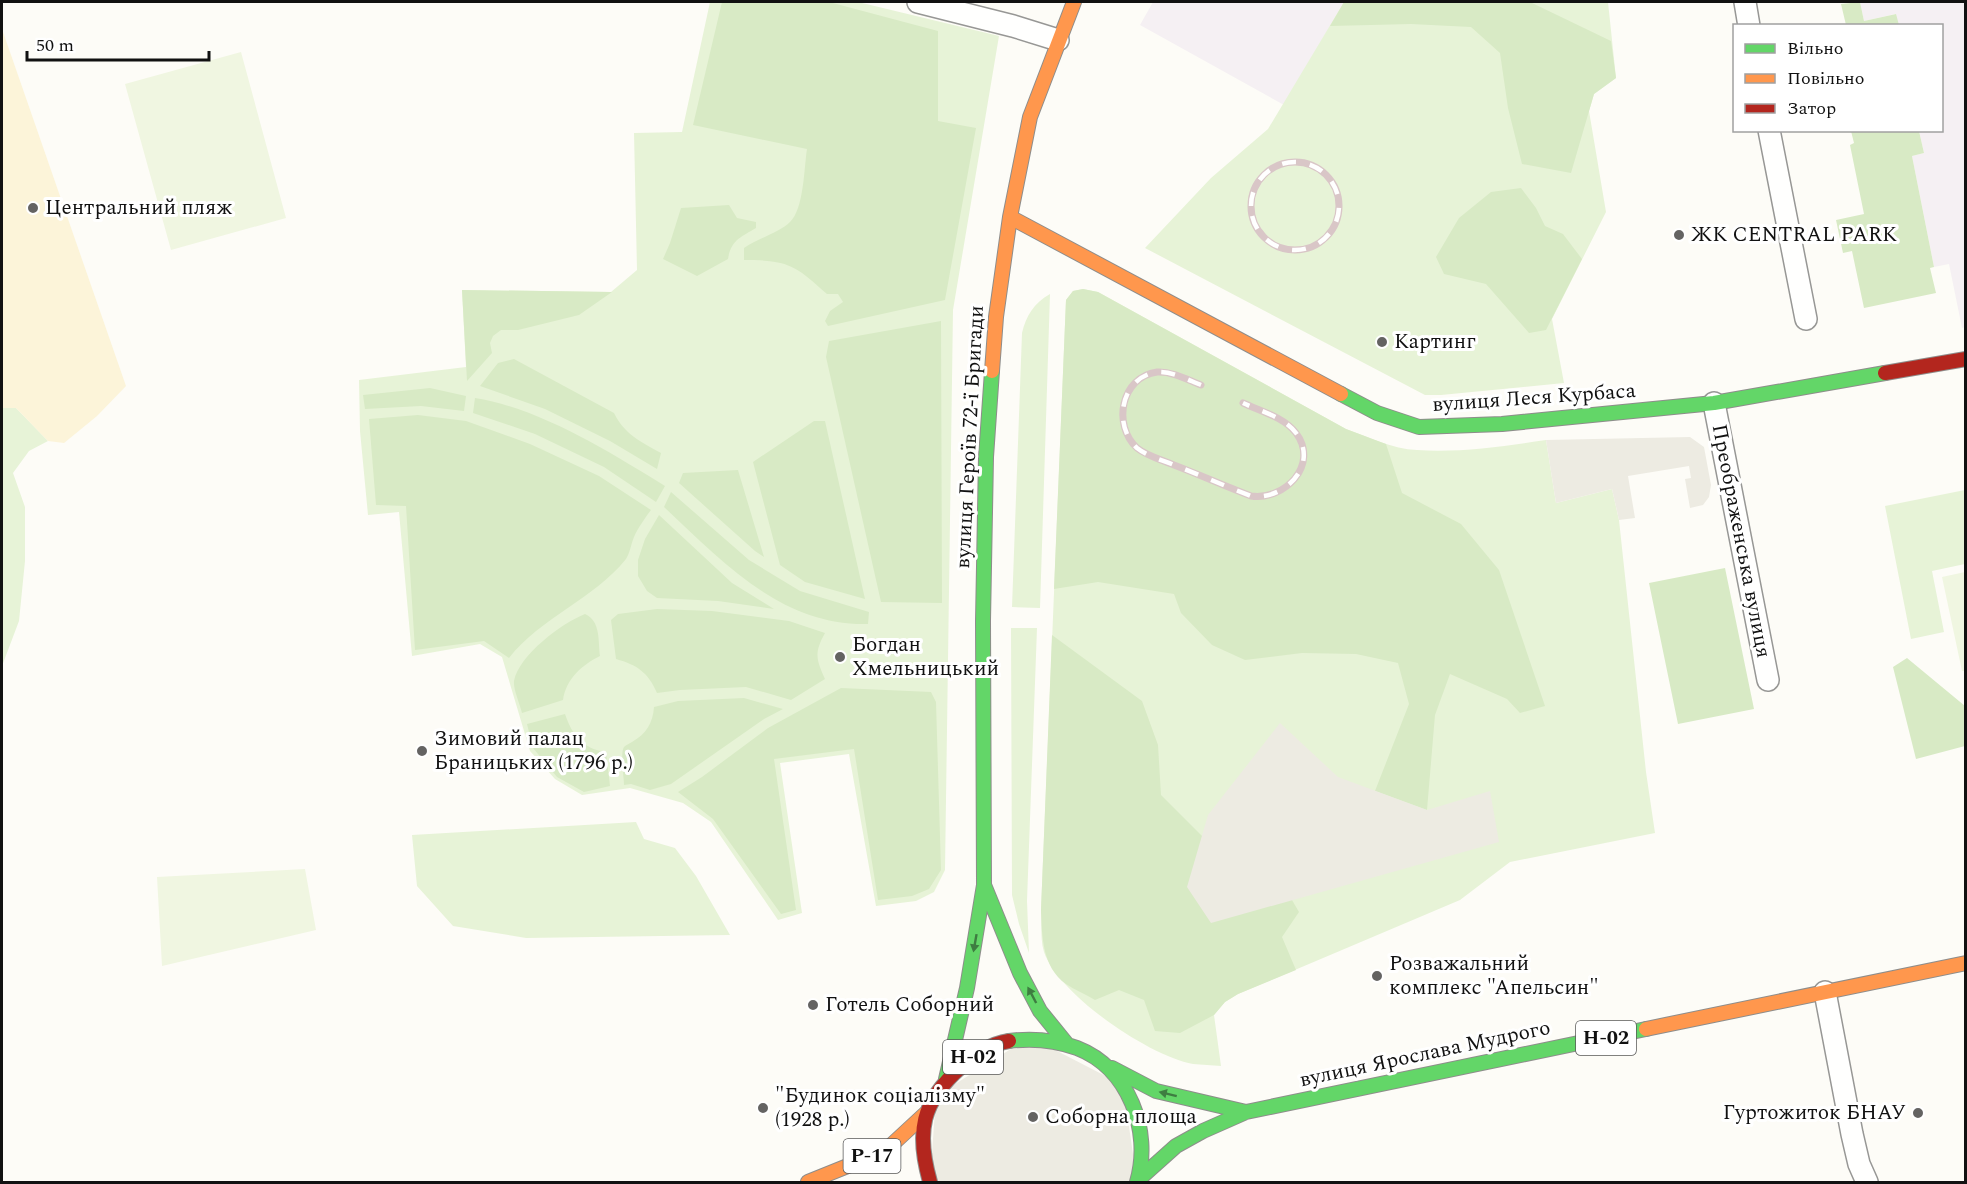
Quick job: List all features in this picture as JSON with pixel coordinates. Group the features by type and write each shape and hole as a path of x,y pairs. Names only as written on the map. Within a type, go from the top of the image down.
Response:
{"main road":[{"name":"вулиця Героїв 72-ї Бригади","path":"946,1079 967,988 984,885 983,621 986,457 996,317 1010,217 1030,117 1074,2"},
{"name":"вулиця Леся Курбаса","path":"1010,217 1377,413 1419,427 1502,424 1714,403 1965,358"},
{"name":"вулиця Героїв 72-ї Бригади","path":"984,885 1020,973 1040,1011 1066,1043"},
{"name":"вулиця Ярослава Мудрого","path":"1138,1181 1176,1146 1246,1112 1965,963"},
{"name":"Н-02","path":"930,1182 924,1162 922,1139 925,1114 946,1079 973,1056 995,1044 1042,1039 1066,1043 1088,1052 1108,1066"},
{"name":"вулиця Ярослава Мудрого","path":"1108,1066 1156,1091 1246,1112"},
{"path":"1108,1066 1123,1085 1135,1106 1142,1129 1138,1181"},
{"name":"Р-17","path":"808,1182 885,1151 925,1114"}],"street":[{"path":"918,2 1059,40"},
{"path":"1745,2 1749,24"},
{"path":"1769,132 1806,320"},
{"name":"Преображенська вулиця","path":"1714,403 1768,680"},
{"path":"1825,992 1852,1134 1859,1164 1867,1182"}],"shaded area":[{"path":"1153,2 1344,2 1284,105 1140,25"},
{"path":"1860,2 1965,2 1965,327 1962,328 1949,264 1934,267 1912,156 1924,153 1919,132 1943,132 1943,24 1899,24 1895,14 1864,21"},
{"path":"1690,437 1704,447 1711,485 1709,497 1703,505 1690,508 1685,479 1691,478 1689,466 1628,476 1635,518 1619,520 1612,489 1556,503 1546,440"},
{"path":"1280,723 1338,777 1427,810 1490,791 1499,842 1211,923 1187,887 1208,815"},
{"name":"Соборна площа","path":"1030,1037 1123,1085 1137,1182 930,1182 936,1096"}],"green space":[{"path":"710,2 858,2 999,36 953,310 945,870 934,892 916,901 876,906 849,754 780,763 802,913 778,920 711,822 683,803 630,788 582,795 555,779 530,751 502,657 480,644 412,656 399,512 368,515 360,431 359,380 466,367 462,290 611,292 637,270 634,133 682,132"},
{"path":"722,2 829,2 938,31 938,121 976,128 945,300 828,326 825,321 830,311 843,302 838,294 827,294 807,276 790,266 771,261 744,260 744,248 780,229 795,216 801,198 807,149 693,125"},
{"path":"1344,2 1608,2 1616,78 1594,94 1589,111 1606,212 1552,319 1564,383 1425,395 1145,248 1211,178 1268,129"},
{"path":"1344,2 1530,2 1611,41 1616,78 1594,94 1571,173 1522,164 1508,108 1500,53 1471,27 1411,24 1330,26"},
{"path":"1860,2 1864,21 1896,14 1899,24 1846,24 1841,4"},
{"path":"241,52 286,218 171,250 125,84"},
{"path":"1851,132 1919,132 1924,153 1912,156 1934,267 1930,268 1936,293 1864,308 1852,251 1843,253 1836,220 1864,214 1850,145 1854,143"},
{"path":"1521,188 1536,208 1545,226 1563,234 1582,259 1546,330 1529,333 1486,284 1444,274 1436,257 1459,218 1491,192"},
{"path":"729,205 737,218 756,222 756,228 734,243 728,259 697,276 663,259 681,208"},
{"path":"1083,289 1098,292 1346,429 1372,439 1408,449 1433,451 1546,440 1556,503 1612,489 1619,520 1646,772 1655,833 1510,862 1460,900 1238,994 1225,1002 1214,1015 1221,1066 1193,1064 1153,1049 1108,1021 1067,987 1053,969 1044,952 1041,910 1066,300 1073,291"},
{"path":"1083,289 1098,292 1346,429 1386,444 1402,493 1461,524 1499,570 1545,706 1520,713 1507,699 1450,674 1435,715 1427,810 1375,791 1409,704 1398,663 1356,654 1302,653 1245,660 1212,645 1181,613 1174,594 1098,582 1054,589 1066,300 1073,291"},
{"path":"462,290 612,292 579,315 518,330 501,330 493,336 490,343 492,353 467,381"},
{"path":"1050,294 1040,608 1012,607 1022,333 1032,310"},
{"path":"941,321 942,603 881,602 826,357 829,341"},
{"path":"514,359 614,413 628,432 661,453 657,469 610,441 545,409 480,386 498,363"},
{"path":"430,388 466,396 464,411 421,406 365,409 363,395"},
{"path":"475,398 499,403 549,421 598,446 665,486 656,502 604,467 535,434 473,413"},
{"path":"2,408 16,408 48,441 29,451 13,473 25,507 25,561 19,621 2,666"},
{"path":"418,415 466,421 530,444 599,476 651,510 636,534 626,559 613,573 536,631 509,658 484,641 415,650 406,506 376,505 369,419"},
{"path":"814,421 825,421 865,599 805,582 780,565 753,462"},
{"path":"738,470 764,557 679,483 683,473"},
{"path":"1965,490 1965,564 1932,571 1944,632 1911,639 1885,506"},
{"path":"671,492 749,560 800,591 869,612 868,624 837,622 808,614 756,587 709,549 664,507"},
{"path":"659,515 732,583 774,609 718,601 657,598 647,591 638,576 638,560 645,539"},
{"path":"1725,568 1754,709 1678,724 1649,583"},
{"path":"1965,572 1966,671 1962,671 1942,577"},
{"path":"657,609 712,611 789,621 825,633 819,646 818,656 825,679 791,700 746,687 657,693 641,670 616,659 611,620 618,614"},
{"path":"585,614 594,621 596,626 600,656 576,673 571,679 563,700 522,713 514,681 524,661 554,632"},
{"path":"1011,628 1037,628 1027,901 1029,953 1012,895"},
{"path":"1052,635 1142,701 1158,745 1161,795 1202,836 1292,900 1299,912 1282,937 1296,970 1238,994 1225,1002 1214,1015 1180,1033 1155,1031 1144,1000 1119,990 1095,1000 1073,988 1058,977 1048,960 1043,940 1041,910"},
{"path":"1907,658 1965,706 1965,746 1916,759 1893,667"},
{"path":"841,688 931,692 936,702 941,870 929,889 912,896 878,900 854,749 774,759 796,910 781,914 713,819 678,792 768,728"},
{"path":"744,698 783,709 764,719 671,784 650,790 631,784 624,785 622,760 624,747 645,732 652,718 654,707 678,701"},
{"path":"565,714 580,740 591,748 606,752 610,786 584,792 557,777 533,748 527,724"},
{"path":"636,822 644,839 675,848 696,876 730,935 526,938 453,926 417,886 412,835"},
{"path":"305,869 316,930 162,966 157,877"}],"sand":[{"name":"Центральний пляж","path":"2,29 126,386 97,416 64,443 48,441 16,408 2,408"}],"railway":[{"path":"1286,162 1304,162 1320,169 1332,181 1339,197 1339,206 1339,215 1332,231 1320,243 1304,250 1286,250 1270,243 1258,231 1251,215 1251,197 1258,181 1270,169 1286,162"},
{"path":"1201,385 1163,372 1145,376 1135,383 1124,403 1123,415 1129,438 1137,448 1150,456 1251,496 1275,493 1286,487 1301,468 1304,457 1302,445 1291,427 1243,403"}],"traffic: fast":[{"path":"946,1079 967,988 984,885 983,621 986,457 992,371"},
{"path":"1341,394 1377,413 1419,427 1502,424 1714,403 1885,373"},
{"path":"984,885 1020,973 1040,1011 1066,1043"},
{"path":"1138,1180 1176,1146 1246,1112 1646,1029"},
{"path":"1009,1041 1043,1040 1069,1045 1095,1057 1110,1070 1123,1086 1138,1122 1141,1162 1137,1182"},
{"path":"1112,1068 1156,1091 1246,1112"}],"traffic: slow":[{"path":"992,371 996,317 1010,217 1030,117 1074,2"},
{"path":"1010,217 1341,394"},
{"path":"1646,1029 1966,963"},
{"path":"808,1182 885,1151 925,1114"}],"traffic: jam":[{"path":"1885,373 1966,359"},
{"path":"930,1182 923,1148 923,1133 925,1119 937,1093 948,1080 978,1054 989,1047 1009,1041"}],"place":[{"name":"Центральний пляж","path":"33,208"},
{"name":"ЖК CENTRAL PARK","path":"1679,235"},
{"name":"Картинг","path":"1382,342"},
{"name":"Богдан Хмельницький","path":"840,657"},
{"name":"Зимовий палац Браницьких (1796 р.)","path":"422,751"},
{"name":"Розважальний комплекс \"Апельсин\"","path":"1377,976"},
{"name":"Готель Соборний","path":"813,1005"},
{"name":"\"Будинок соціалізму\" (1928 р.)","path":"763,1108"},
{"name":"Гуртожиток БНАУ","path":"1918,1113"},
{"name":"Соборна площа","path":"1033,1117"}]}
